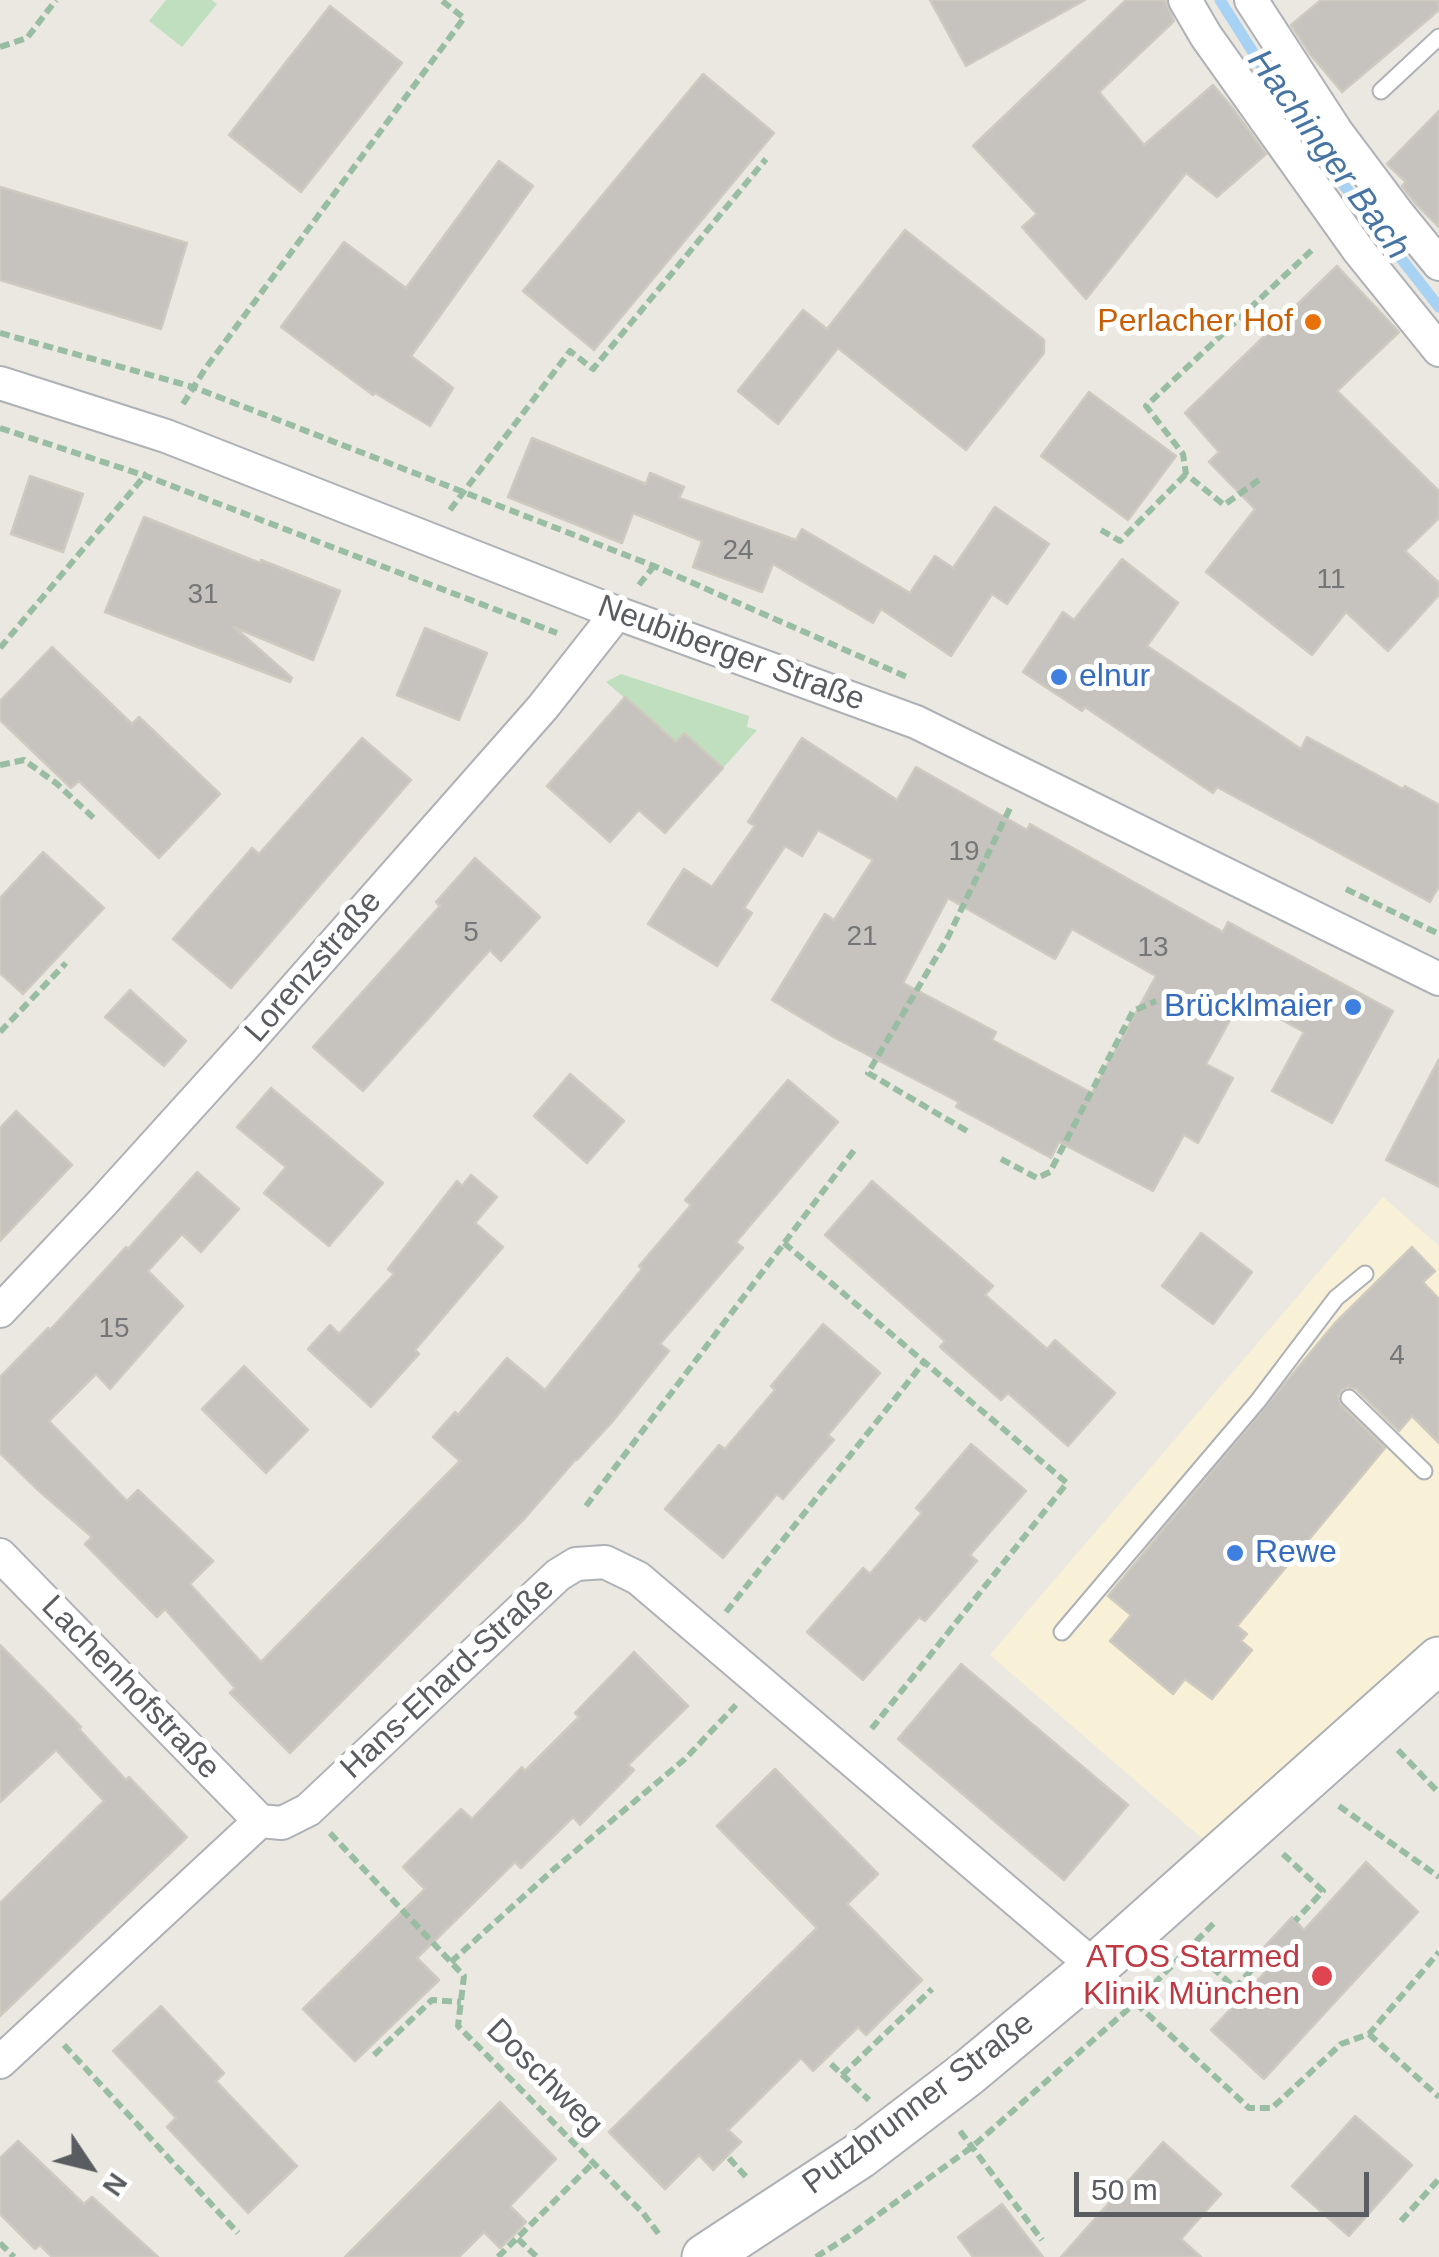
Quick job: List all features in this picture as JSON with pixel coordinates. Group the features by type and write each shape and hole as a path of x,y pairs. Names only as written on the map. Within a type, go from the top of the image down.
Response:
{"main road":[{"name":"Putzbrunner Straße","path":"705,2257 859,2156 934,2099 1095,1967 1439,1660"}],"street":[{"path":"1185,0 1233,16 1336,131 1398,216 1439,264"},
{"path":"1233,16 1340,224 1439,350"},
{"name":"Neubiberger Straße","path":"0,383 166,436 618,613 916,722 1439,979"},
{"name":"Lorenzstraße","path":"0,1311 246,1044 543,708 618,613"},
{"name":"Lachenhofstraße","path":"0,1554 260,1821"},
{"name":"Hans-Ehard-Straße","path":"260,1821 282,1823 308,1810 558,1575 576,1564 605,1562 638,1578 1095,1967"},
{"path":"0,2062 260,1821"}],"lane":[{"path":"1380,91 1439,37"},
{"path":"1062,1632 1258,1401 1336,1298 1365,1274"},
{"path":"1349,1398 1424,1471"}],"path":[{"path":"0,48 27,38 56,0"},
{"path":"0,648 146,476 205,368 464,18 441,0"},
{"path":"428,539 570,351 593,369 766,159"},
{"path":"1259,480 1224,506 1186,474 1183,454 1146,406 1340,224"},
{"path":"0,428 146,476 593,646"},
{"path":"1101,530 1120,541 1186,474"},
{"path":"0,765 24,760 56,783 97,822"},
{"path":"967,1131 868,1073 948,938 1011,806 1028,814"},
{"path":"0,1032 66,963"},
{"path":"1000,1159 1037,1178 1050,1172 1133,1011 1156,1001"},
{"path":"586,1506 855,1149"},
{"path":"784,1243 1066,1483 849,1757"},
{"path":"707,1636 924,1362"},
{"path":"451,1962 685,1759 759,1681"},
{"path":"1397,1749 1439,1792"},
{"path":"1334,1802 1439,1877"},
{"name":"Doschweg","path":"308,1810 464,1976 458,2026 644,2214 661,2237"},
{"path":"1283,1854 1323,1891 1296,1921"},
{"path":"1190,1947 1235,1988 1260,1961"},
{"path":"1144,2012 1249,2108 1272,2108 1340,2044 1369,2034 1439,1952"},
{"path":"842,2074 932,1990"},
{"path":"374,2055 432,2000 461,2002"},
{"path":"43,2022 238,2233"},
{"path":"1369,2034 1439,2097"},
{"path":"831,2064 870,2101"},
{"path":"934,2099 1042,2240"},
{"path":"730,2158 752,2184"},
{"path":"498,2257 593,2163"},
{"path":"1401,2221 1439,2180"},
{"path":"518,2238 537,2257"},
{"path":"0,2243 14,2257"}],"shaded area":[{"path":"1383,1197 1439,1246 1439,1684 1240,1871 990,1655"}],"green space":[{"path":"166,0 212,0 217,4 182,47 149,21"},
{"path":"621,674 749,716 747,727 757,730 723,768 684,734 676,742 606,682"}],"building":[{"path":"930,0 1085,0 966,66"},
{"path":"1126,0 1165,0 1174,21 1099,92 1144,145 1213,85 1266,154 1217,197 1186,173 1086,299 1022,227 1037,214 973,146"},
{"path":"1321,0 1439,0 1439,10 1342,92 1291,25"},
{"path":"330,6 402,63 301,192 229,135"},
{"path":"703,74 774,133 594,350 523,291"},
{"path":"1439,111 1439,227 1415,203 1402,186 1406,182 1387,164"},
{"path":"499,161 533,186 411,356 453,388 430,426 373,395 281,327 344,242 406,288"},
{"path":"0,187 187,243 161,329 0,280"},
{"path":"905,230 1044,340 1044,353 966,450 838,348 778,424 738,391 803,310 827,329"},
{"path":"1337,266 1399,332 1337,391 1439,491 1439,518 1405,551 1439,583 1439,595 1388,651 1346,612 1312,655 1206,572 1255,509 1209,462 1219,452 1185,413"},
{"path":"1089,392 1176,456 1128,520 1041,456"},
{"path":"532,438 646,484 650,473 684,487 679,498 796,540 802,529 910,593 935,556 953,568 995,507 1049,544 1007,604 992,594 951,656 881,609 873,623 773,564 762,592 693,567 702,541 633,513 622,543 508,497"},
{"path":"30,476 83,494 63,552 11,534"},
{"path":"144,517 340,591 313,660 234,627 292,678 290,682 105,612"},
{"path":"1122,559 1178,603 1147,646 1301,749 1307,737 1439,805 1439,886 1430,902 1217,787 1213,793 1085,707 1082,711 1023,672 1063,612 1074,620"},
{"path":"425,628 487,653 459,720 397,695"},
{"path":"52,647 132,724 139,717 220,794 159,858 79,781 71,788 0,720 0,701"},
{"path":"625,697 676,742 684,733 723,768 665,833 639,810 610,842 547,786"},
{"path":"362,738 411,780 231,988 173,939 252,848 259,854"},
{"path":"802,738 897,800 916,767 1027,830 1030,824 1223,932 1228,922 1393,1011 1332,1123 1272,1091 1304,1032 1242,998 1206,1064 1233,1078 1198,1143 1184,1135 1153,1191 1059,1142 1051,1158 956,1107 959,1102 837,1039 772,1000 825,914 834,920 873,860 818,830 802,856 785,846 744,908 752,913 717,966 648,924 684,869 712,887 755,826 748,822","holes":["948,898 1055,959 1072,929 1156,976 1092,1093 992,1040 996,1032 903,983"]},
{"path":"43,852 104,908 23,994 0,973 0,898"},
{"path":"475,858 540,917 501,961 490,950 363,1091 313,1047 440,906 436,902"},
{"path":"130,990 186,1041 164,1066 105,1017"},
{"path":"1439,1059 1439,1187 1386,1160"},
{"path":"570,1074 624,1121 587,1163 534,1116"},
{"path":"788,1080 838,1122 736,1242 743,1248 660,1344 669,1351 613,1421 525,1518 290,1753 230,1693 235,1688 165,1609 157,1617 85,1544 92,1537 0,1453 0,1377 128,1249 197,1172 239,1209 201,1252 182,1234 148,1271 183,1306 110,1389 96,1374 49,1421 127,1501 138,1490 213,1561 190,1584 261,1662 460,1461 433,1437 455,1412 458,1415 507,1358 545,1390 642,1269 639,1266 691,1205 685,1200"},
{"path":"271,1088 383,1183 329,1246 264,1193 286,1167 237,1127"},
{"path":"16,1111 72,1165 0,1241 0,1128"},
{"path":"471,1175 497,1197 475,1223 503,1247 415,1350 419,1354 371,1407 308,1349 330,1325 339,1334 394,1274 388,1269 457,1181 462,1186"},
{"path":"872,1181 993,1286 985,1295 1047,1349 1055,1340 1115,1393 1068,1446 1008,1393 1001,1400 940,1347 945,1341 825,1235"},
{"path":"1201,1233 1252,1272 1213,1324 1162,1286"},
{"path":"1412,1247 1435,1271 1423,1282 1439,1299 1439,1443 1412,1416 1399,1431 1356,1389 1342,1390 1338,1396 1341,1405 1385,1448 1237,1626 1247,1634 1241,1641 1252,1650 1212,1699 1185,1679 1173,1694 1110,1641 1131,1615 1108,1596 1335,1323"},
{"path":"823,1324 880,1373 828,1435 834,1440 783,1499 777,1494 723,1558 665,1509 719,1445 725,1449"},
{"path":"244,1366 308,1430 266,1473 202,1409"},
{"path":"971,1444 1026,1491 970,1555 977,1561 925,1621 919,1617 863,1680 807,1632 863,1568 870,1574 922,1513 916,1508"},
{"path":"0,1645 81,1727 126,1780 129,1777 187,1837 0,2016 0,1903 104,1801 56,1750 0,1802"},
{"path":"634,1652 688,1706 628,1765 634,1770 580,1825 573,1817 521,1868 515,1862 417,1958 439,1980 355,2061 303,2009 425,1889 403,1867 461,1809 472,1819 522,1767 525,1771 579,1717 575,1713"},
{"path":"961,1664 1128,1805 1064,1880 898,1739"},
{"path":"775,1769 878,1874 847,1904 922,1980 866,2035 858,2027 813,2071 801,2058 728,2130 741,2142 713,2170 699,2155 665,2189 609,2132 817,1928 717,1826"},
{"path":"1366,1862 1418,1912 1264,2079 1211,2030 1268,1969 1255,1957 1292,1917 1304,1930"},
{"path":"161,2006 224,2073 216,2081 297,2166 248,2213 167,2127 176,2118 113,2051"},
{"path":"500,2102 556,2159 510,2206 526,2222 514,2235 500,2248 484,2232 459,2257 345,2257"},
{"path":"1355,2116 1412,2165 1349,2236 1292,2186"},
{"path":"18,2141 84,2204 92,2197 158,2257 52,2257 40,2245 35,2249 0,2214 0,2158"},
{"path":"1163,2142 1221,2194 1181,2239 1201,2257 1061,2257"},
{"path":"1002,2204 1043,2257 973,2257 958,2237"}],"waterway":[{"name":"Hachinger Bach","path":"1220,0 1307,138 1439,307"}],"place":[{"name":"Perlacher Hof","path":"1313,322"},
{"name":"elnur","path":"1059,677"},
{"name":"Brücklmaier","path":"1353,1007"},
{"name":"Rewe","path":"1235,1553"},
{"name":"ATOS Starmed Klinik München","path":"1322,1976"}]}
